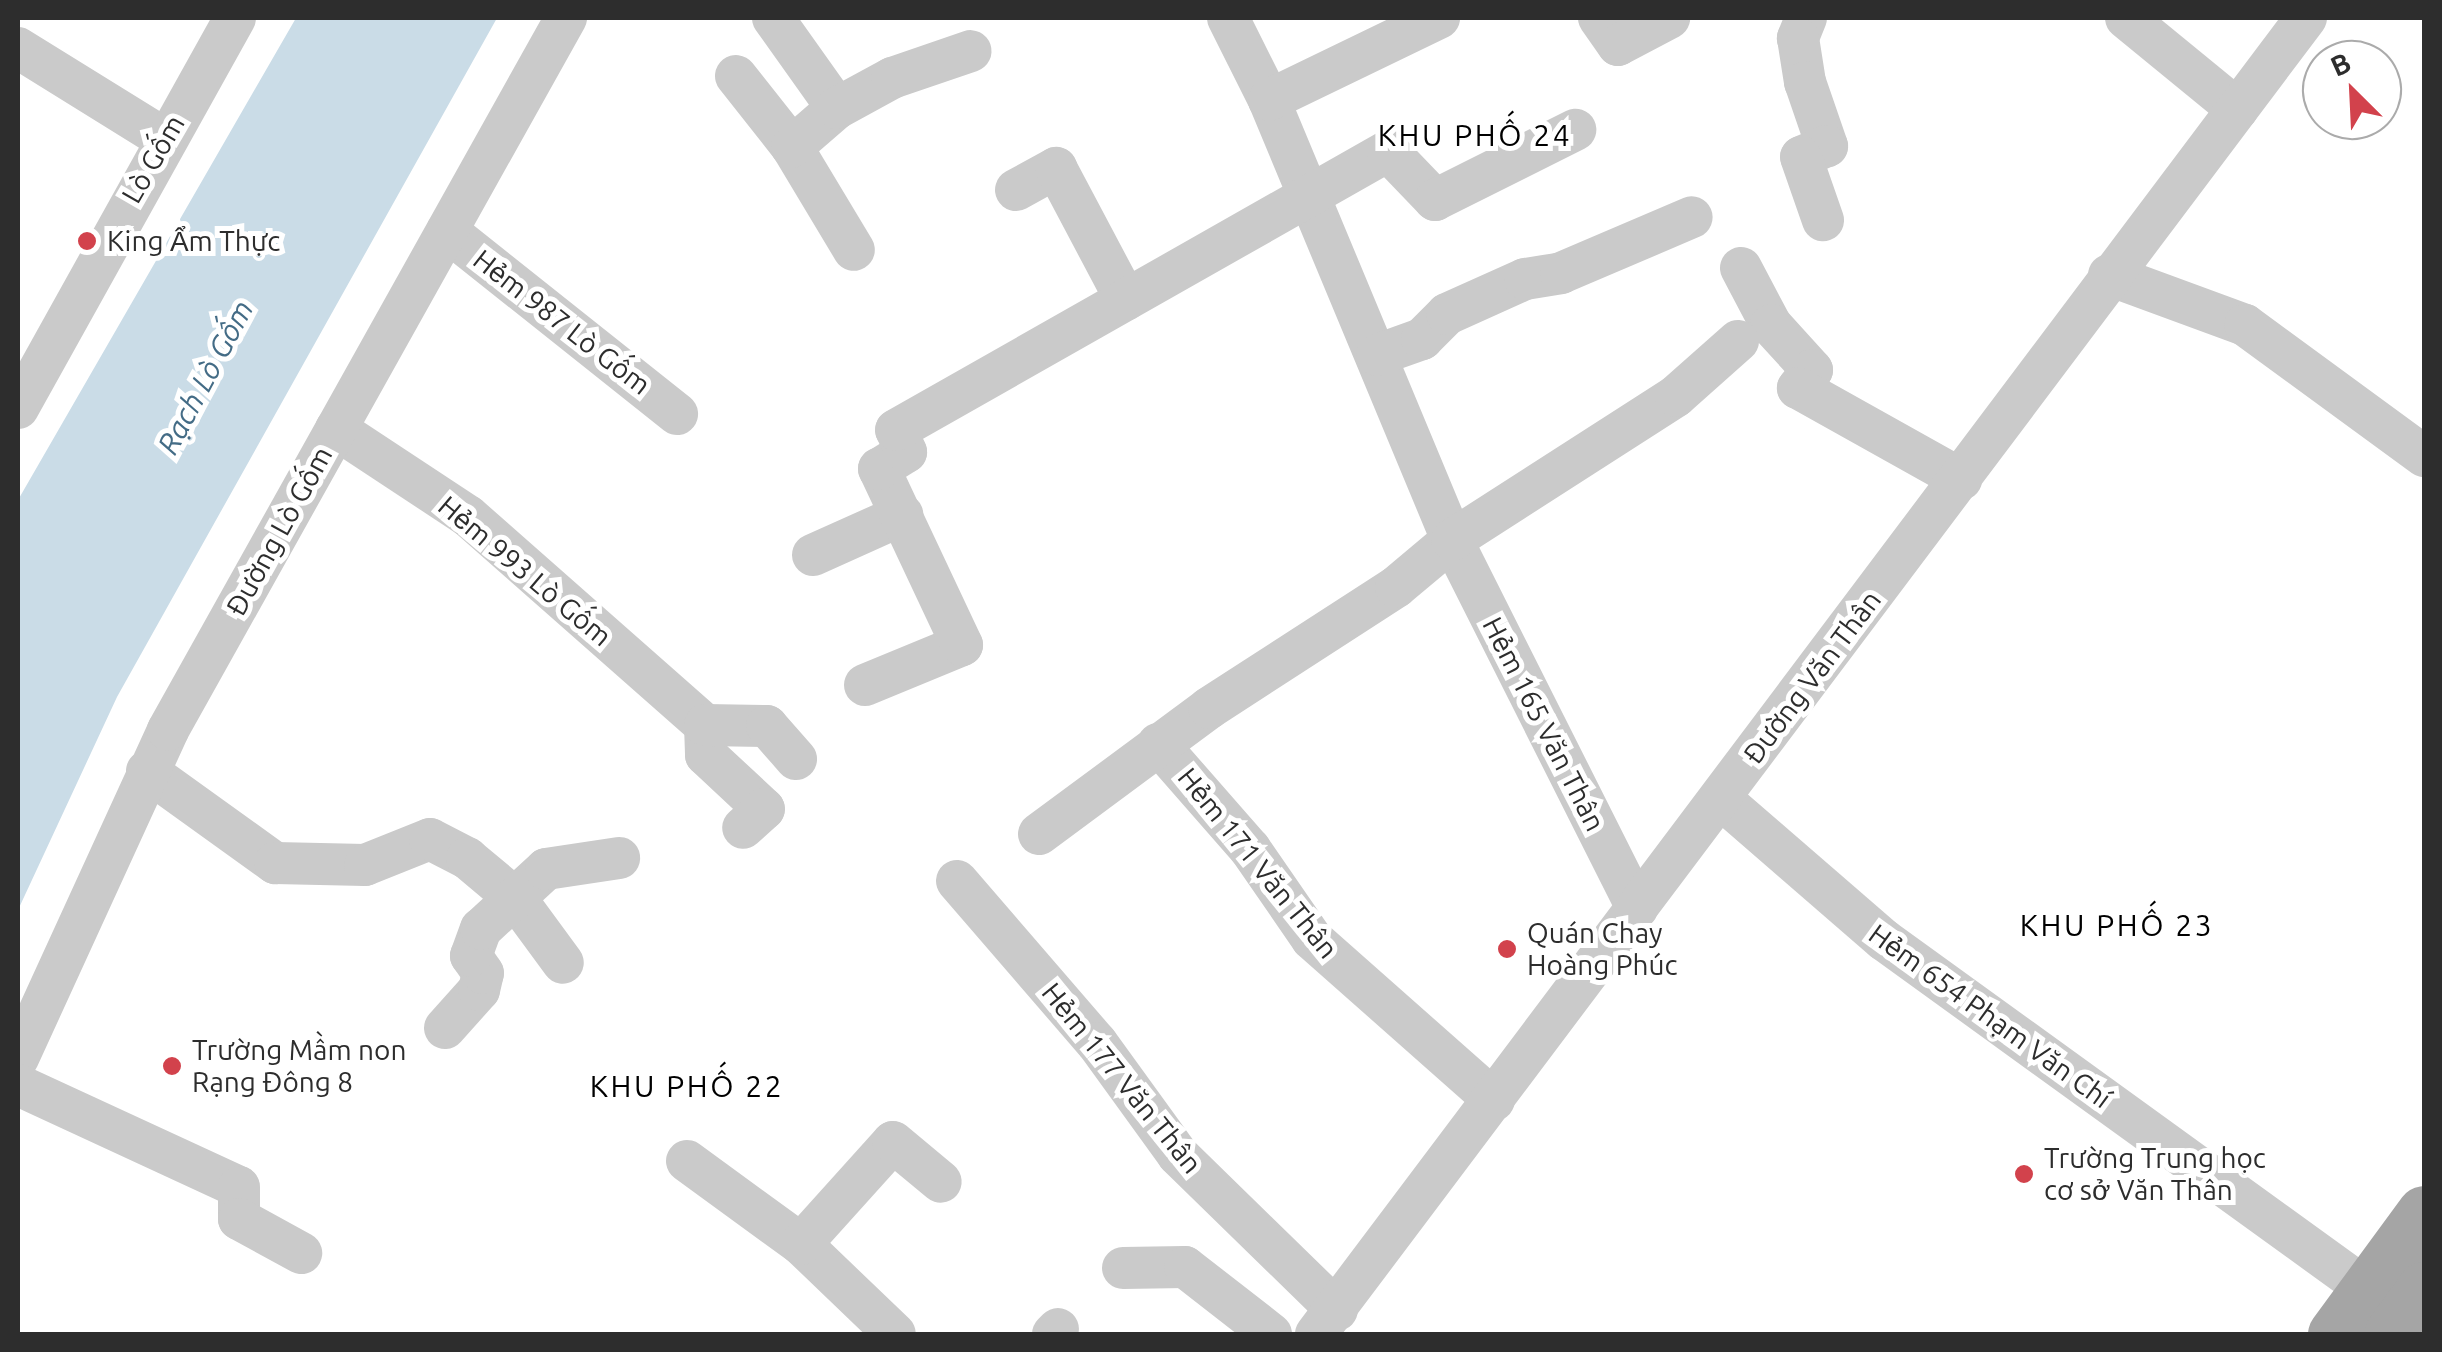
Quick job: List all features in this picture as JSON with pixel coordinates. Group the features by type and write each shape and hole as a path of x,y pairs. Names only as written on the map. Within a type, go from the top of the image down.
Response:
{"main road":[{"path":"2335,1334 2405,1279"}],"street":[{"name":"Lò Gốm","path":"18,408 235,18"},
{"name":"Đường Lò Gốm","path":"18,1058 147,771 566,18"},
{"path":"773,18 837,108"},
{"name":"Hẻm 165 Văn Thân","path":"1228,18 1270,100 1452,540 1637,908"},
{"path":"1270,100 1439,18"},
{"path":"1599,18 1618,45 1669,18"},
{"path":"1806,18 1798,38 1827,146 1802,158 1823,220"},
{"path":"2126,18 2237,109"},
{"name":"Đường Văn Thân","path":"1326,1322 2109,275 2306,18"},
{"path":"18,48 165,139"},
{"path":"792,147 837,108 892,78 971,50"},
{"path":"736,76 792,147 854,250"},
{"path":"865,685 962,645 878,469 906,452 896,430 1126,300 1222,240 1311,200 1388,151 1435,200 1574,130"},
{"path":"1016,190 1056,168 1126,300"},
{"path":"1378,355 1422,338 1446,314 1525,279 1561,272 1692,218"},
{"name":"Hẻm 987 Lò Gốm","path":"447,231 677,414"},
{"path":"1741,268 1771,325 1812,370 1798,388 1960,479"},
{"path":"2109,275 2245,325 2424,456"},
{"path":"1452,540 1676,396 1738,341"},
{"name":"Hẻm 993 Lò Gốm","path":"336,429 468,516 705,725"},
{"path":"814,555 902,516"},
{"name":"Hẻm 171 Văn Thân","path":"1040,834 1209,708 1396,587 1452,540"},
{"path":"742,828 764,809 706,755 705,725 766,726 796,759"},
{"name":"Hẻm 171 Văn Thân","path":"1158,744 1250,849 1312,939 1494,1100"},
{"path":"147,771 276,863 365,865 430,839 467,858 516,900 563,963"},
{"name":"Hẻm 654 Phạm Văn Chí","path":"1720,798 1884,940 2405,1279"},
{"path":"446,1028 479,990 483,973 472,956 481,929 546,869 619,858"},
{"name":"Hẻm 177 Văn Thân","path":"957,881 1097,1043 1178,1154 1326,1322"},
{"path":"18,1085 239,1187 239,1219 301,1254"},
{"path":"801,1244 893,1142 941,1182"},
{"path":"687,1161 801,1244 895,1334"},
{"path":"1123,1268 1184,1267 1271,1334"}],"water":[{"name":"Rạch Lò Gốm","path":"296,18 497,18 117,697 18,910 18,500"}],"place":[{"name":"King Ẩm Thực","path":"87,241"},
{"name":"Quán Chay Hoàng Phúc","path":"1507,949"},
{"name":"Trường Mầm non Rạng Đông 8","path":"172,1066"},
{"name":"Trường Trung học cơ sở Văn Thân","path":"2024,1174"}],"district":[{"name":"KHU PHỐ 24","path":"1475,135"},
{"name":"KHU PHỐ 23","path":"2117,925"},
{"name":"KHU PHỐ 22","path":"687,1086"}]}
